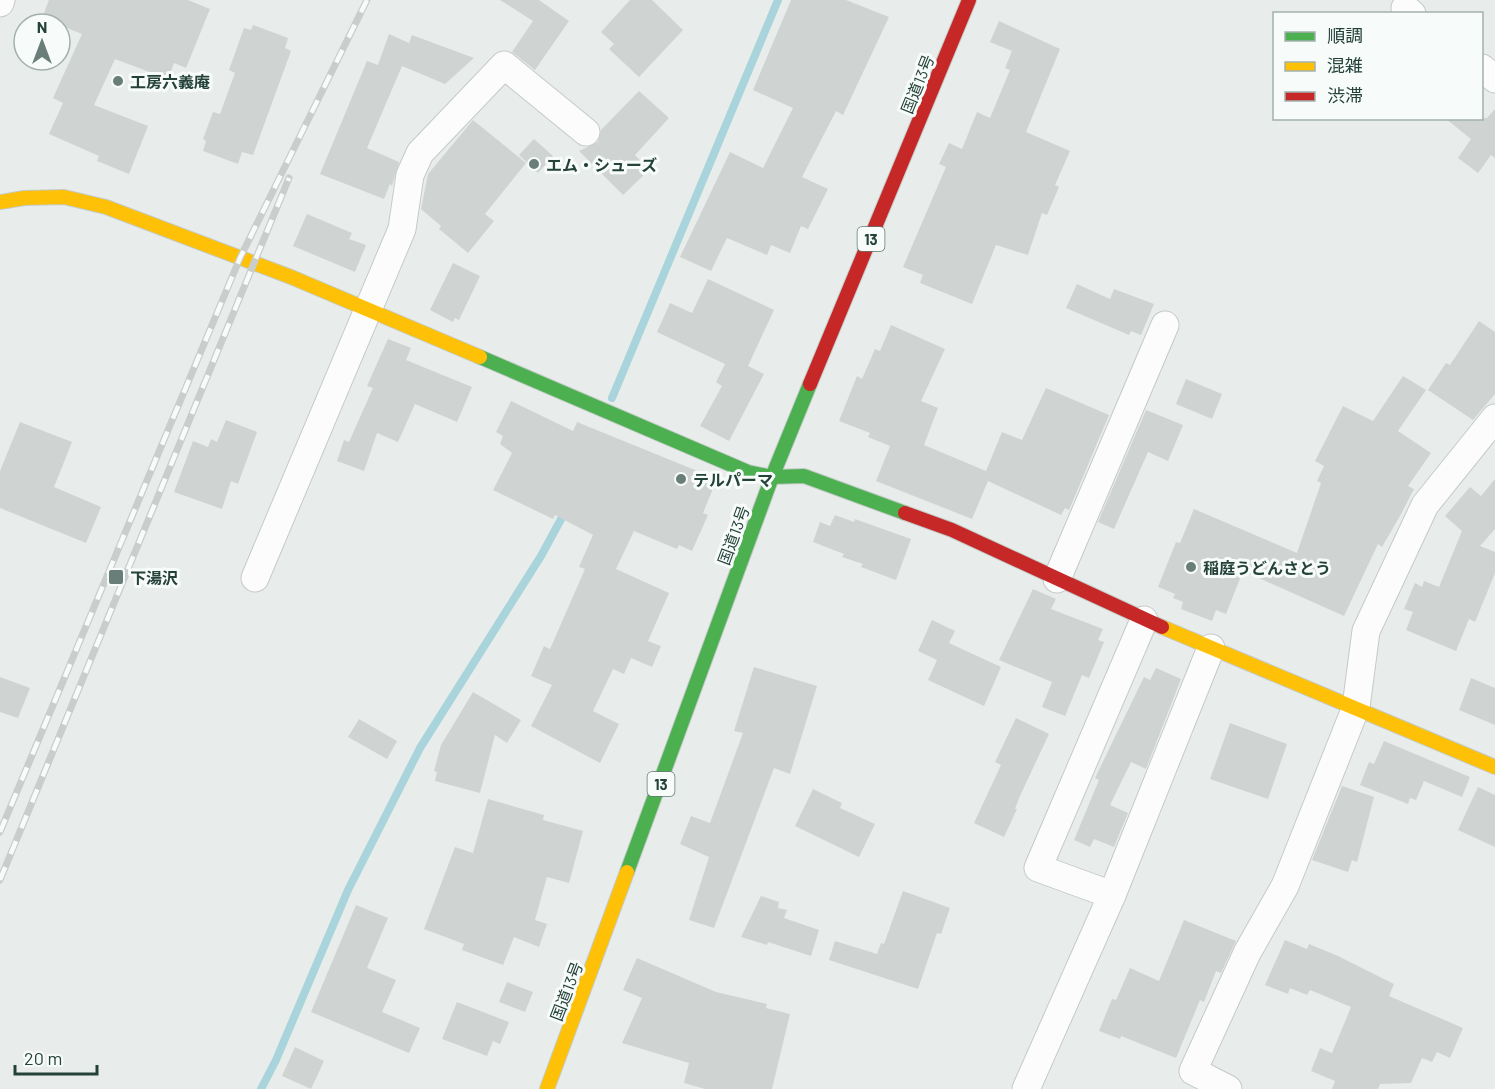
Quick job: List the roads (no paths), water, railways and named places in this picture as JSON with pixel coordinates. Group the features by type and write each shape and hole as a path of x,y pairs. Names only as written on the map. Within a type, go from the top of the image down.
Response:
{"main road":[{"name":"国道13号","path":"547,1089 772,477 969,0"},
{"path":"0,202 24,198 64,197 106,207 291,277 748,472 772,477 804,477 952,530 1144,620 1495,767"}],"street":[{"path":"255,578 402,230 410,175 420,153 504,65 586,132"},
{"path":"1483,69 1495,79"},
{"path":"1057,579 1165,326"},
{"path":"1228,1089 1193,1071 1247,953 1285,886 1356,707 1366,631 1425,505 1495,418"},
{"path":"1112,895 1038,868 1144,620"},
{"path":"1026,1089 1112,895 1211,648"}],"waterway":[{"path":"612,398 778,0"},
{"path":"261,1089 276,1060 348,890 420,748 541,556 566,510"}],"railway":[{"path":"0,832 240,258 367,0"},
{"path":"0,880 289,178"}],"place":[{"name":"工房六義庵","path":"118,81"},
{"name":"エム・シューズ","path":"534,164"},
{"name":"テルパーマ","path":"681,479"},
{"name":"稲庭うどんさとう","path":"1191,567"},
{"name":"下湯沢","path":"116,577"}]}
